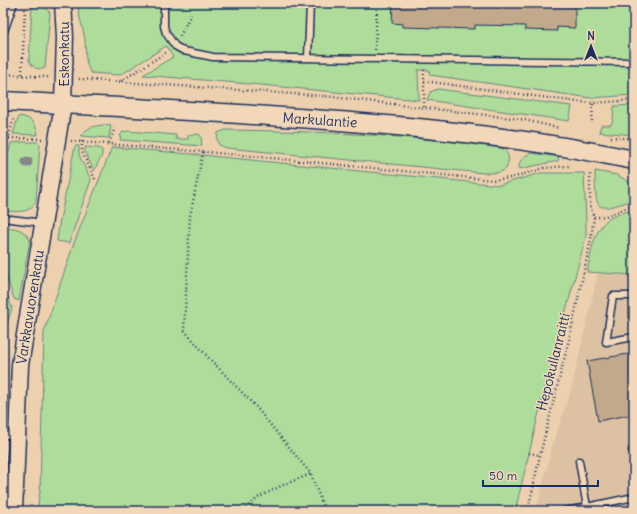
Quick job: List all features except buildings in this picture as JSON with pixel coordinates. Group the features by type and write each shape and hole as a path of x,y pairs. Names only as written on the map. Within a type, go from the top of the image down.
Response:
{"main road":[{"name":"Markulantie","path":"3,101 215,112 433,129 582,150 634,160"}],"street":[{"name":"Eskonkatu","path":"63,3 65,43 63,104"},
{"name":"Varkkavuorenkatu","path":"14,511 10,435 63,104"}],"lane":[{"path":"3,34 14,3"},
{"path":"164,3 164,26 166,33 176,46 184,51 213,57 634,62"},
{"path":"308,58 310,3"},
{"path":"3,218 43,223"},
{"path":"634,296 613,296 606,342 634,337"},
{"path":"579,461 587,507"},
{"path":"565,511 634,497"}],"path":[{"path":"22,74 24,3"},
{"path":"375,50 377,3"},
{"path":"121,82 176,46 191,14"},
{"path":"3,74 36,76"},
{"path":"94,80 271,92 424,107 520,119 561,128"},
{"path":"424,107 424,81 593,103 634,100"},
{"path":"592,121 593,103"},
{"path":"3,159 4,149 9,138 14,117"},
{"path":"110,143 115,128"},
{"path":"604,137 634,139"},
{"path":"9,138 39,138"},
{"path":"95,179 82,152 82,141 493,180 511,178 544,168 576,166"},
{"path":"203,152 190,216 184,330 256,407 311,474 325,511"},
{"name":"Hepokullanraitti","path":"528,511 540,455 569,340 591,239 594,217 590,206 590,173"},
{"path":"594,217 606,216 634,205"},
{"path":"529,453 540,455"},
{"path":"243,511 259,497 283,485 311,474"}],"shaded area":[{"path":"598,273 634,275 634,511 536,511 553,443 571,390"}],"green space":[{"path":"78,3 634,3 634,95 591,98 430,75 429,70 418,70 419,100 143,75 173,57 166,46 127,71 118,75 91,73 86,61 85,40"},
{"path":"37,4 45,7 50,13 45,68 43,69 38,69 33,66 29,60 32,7"},
{"path":"438,89 572,106 569,121 427,100 430,92"},
{"path":"634,105 634,135 599,132 601,125 611,125 614,106"},
{"path":"20,116 28,118 33,122 38,135 13,134"},
{"path":"103,125 111,126 109,138 81,136 91,128"},
{"path":"225,130 294,131 432,140 501,148 508,154 509,160 506,169 501,172 483,173 227,148 219,145 217,139 218,133"},
{"path":"128,131 176,135 176,139 188,139 188,135 198,134 201,136 202,146 120,140 121,134"},
{"path":"38,142 40,144 36,201 26,210 18,212 3,211 3,176 11,143"},
{"path":"75,146 79,146 79,155 91,180 69,243 57,241"},
{"path":"85,147 99,148 102,150 102,155 94,171 85,152"},
{"path":"112,147 499,185 541,173 584,173 586,236 540,408 515,511 37,511 40,491 44,332 74,243"},
{"path":"531,153 559,157 558,161 519,169 519,164 522,159"},
{"path":"595,171 617,175 634,185 634,200 611,206 600,206 597,202 596,195"},
{"path":"634,209 634,275 587,272 596,235 604,222 619,214"},
{"path":"3,227 15,228 22,231 30,240 19,301 14,299 3,266"},
{"path":"3,283 12,308 3,336"},
{"path":"3,378 9,423 8,425 3,426"},
{"path":"3,446 6,455 5,511 3,511"}]}
